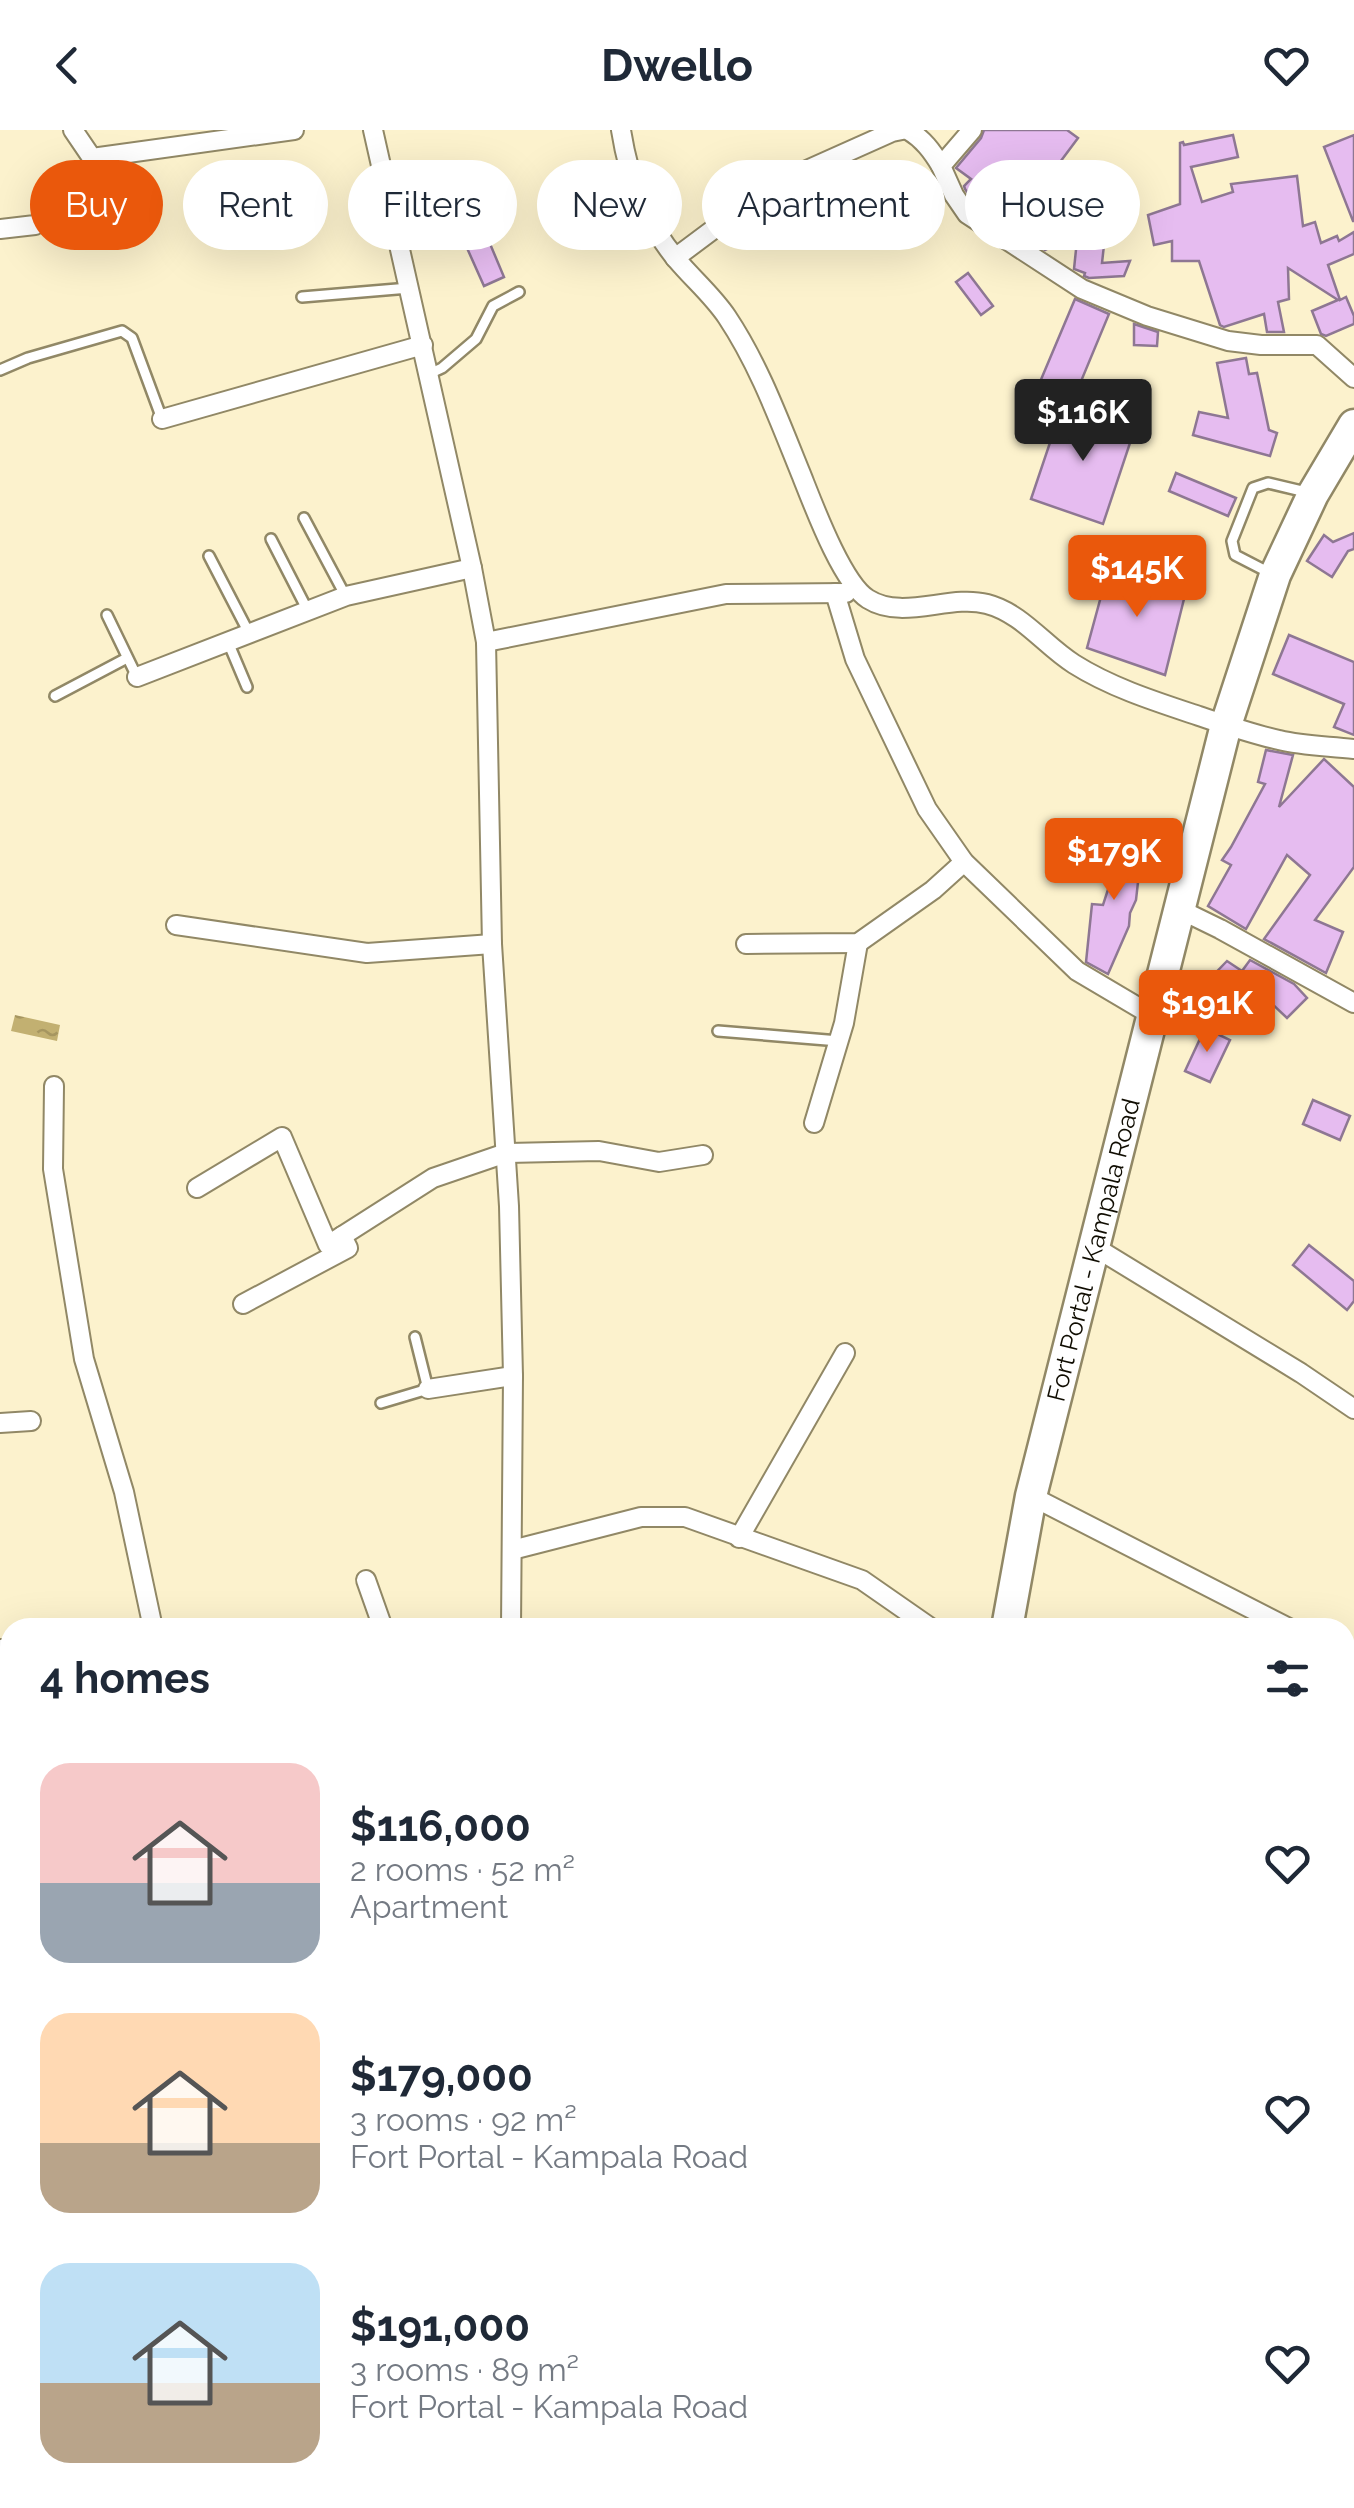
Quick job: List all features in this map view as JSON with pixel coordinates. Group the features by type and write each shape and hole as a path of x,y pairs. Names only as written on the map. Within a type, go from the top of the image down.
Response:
{"main road":[{"name":"Fort Portal - Kampala Road","path":"1010,1618 1030,1496 1226,725 1275,575 1313,494 1354,425"}],"street":[{"path":"0,228 35,225 96,179 92,158 72,130"},
{"path":"92,158 294,130"},
{"path":"373,130 486,642 492,944 506,1153 514,1376 511,1618"},
{"path":"621,130 628,169 648,218 675,258 724,312 746,348 839,562 868,599 886,606 908,607 954,602 988,604 1021,622 1073,664 1143,698 1281,741 1354,750"},
{"path":"675,258 758,196 892,132 905,130 918,136 937,160"},
{"path":"945,161 972,130"},
{"path":"945,175 967,214 1082,289 1147,316 1228,341 1317,345 1354,378"},
{"path":"162,419 422,345"},
{"path":"136,678 346,596 472,568"},
{"path":"486,642 726,594 860,592"},
{"path":"834,593 855,659 927,809 964,862 1077,971 1153,1016"},
{"path":"746,944 858,943 933,890 964,862"},
{"path":"1181,910 1354,1003"},
{"path":"176,925 366,953 492,944"},
{"path":"814,1123 839,1041 858,943"},
{"path":"54,1086 53,1169 84,1359 124,1492 150,1618"},
{"path":"196,1188 282,1137 328,1245 432,1178 506,1153 599,1151 659,1162 703,1155"},
{"path":"243,1304 348,1248 342,1236"},
{"path":"1093,1246 1302,1373 1354,1410"},
{"path":"739,1538 845,1353"},
{"path":"428,1388 514,1376"},
{"path":"0,1423 32,1421"},
{"path":"1030,1496 1269,1618"},
{"path":"512,1550 640,1517 685,1517 862,1580 916,1618"},
{"path":"366,1580 379,1618"}],"lane":[{"path":"302,296 410,288"},
{"path":"429,374 476,339 493,306 519,292"},
{"path":"0,370 122,331 132,338 162,419"},
{"path":"1275,575 1235,554 1232,541 1254,488 1268,483 1313,494"},
{"path":"304,518 346,596"},
{"path":"272,539 308,611"},
{"path":"209,556 250,634"},
{"path":"107,615 136,678"},
{"path":"228,642 247,688"},
{"path":"55,696 127,658"},
{"path":"718,1031 839,1041"},
{"path":"381,1403 428,1388 415,1337"}],"water":[{"path":"15,1015 60,1025 57,1041 11,1031"}],"building":[{"path":"984,130 1067,130 1078,138 1062,160 965,160 965,175 956,168"},
{"path":"1233,135 1238,157 1191,167 1202,202 1233,192 1231,184 1297,176 1303,226 1315,222 1321,243 1337,236 1339,241 1354,232 1354,254 1328,265 1340,300 1346,297 1354,324 1326,336 1321,334 1312,311 1338,300 1288,268 1289,299 1278,302 1284,332 1267,332 1264,314 1224,327 1220,325 1199,261 1172,261 1172,241 1154,245 1148,215 1180,204 1180,143"},
{"path":"1354,135 1354,221 1353,221 1324,147"},
{"path":"468,250 493,250 504,277 484,286"},
{"path":"1076,250 1103,250 1102,263 1130,261 1124,276 1089,278 1074,269"},
{"path":"968,273 993,306 981,315 956,282"},
{"path":"1075,299 1109,314 1072,403 1037,389"},
{"path":"1134,324 1158,332 1157,346 1134,345"},
{"path":"1246,358 1249,374 1257,373 1269,430 1277,433 1270,456 1193,435 1199,412 1228,418 1217,363"},
{"path":"1063,404 1135,428 1103,524 1031,499"},
{"path":"1176,473 1236,498 1228,516 1169,491"},
{"path":"1354,533 1354,549 1348,551 1332,577 1307,561 1324,535 1333,542"},
{"path":"1109,567 1187,587 1165,675 1087,648"},
{"path":"1289,635 1354,662 1354,735 1334,727 1344,704 1273,674"},
{"path":"1266,750 1293,755 1279,807 1324,759 1354,787 1354,867 1315,920 1343,932 1326,973 1264,939 1310,875 1287,855 1246,929 1208,906 1231,865 1222,860 1265,784 1258,782"},
{"path":"1102,832 1120,839 1123,845 1142,847 1136,900 1108,974 1086,962 1092,904 1103,905 1115,868 1097,860"},
{"path":"1250,960 1294,984 1307,998 1287,1018 1267,999 1246,1020 1231,1004 1220,1016 1197,992 1227,961 1242,971"},
{"path":"1205,1028 1230,1040 1210,1082 1185,1071"},
{"path":"1313,1100 1350,1116 1340,1140 1303,1124"},
{"path":"1309,1245 1354,1281 1354,1301 1347,1310 1293,1265"}]}
